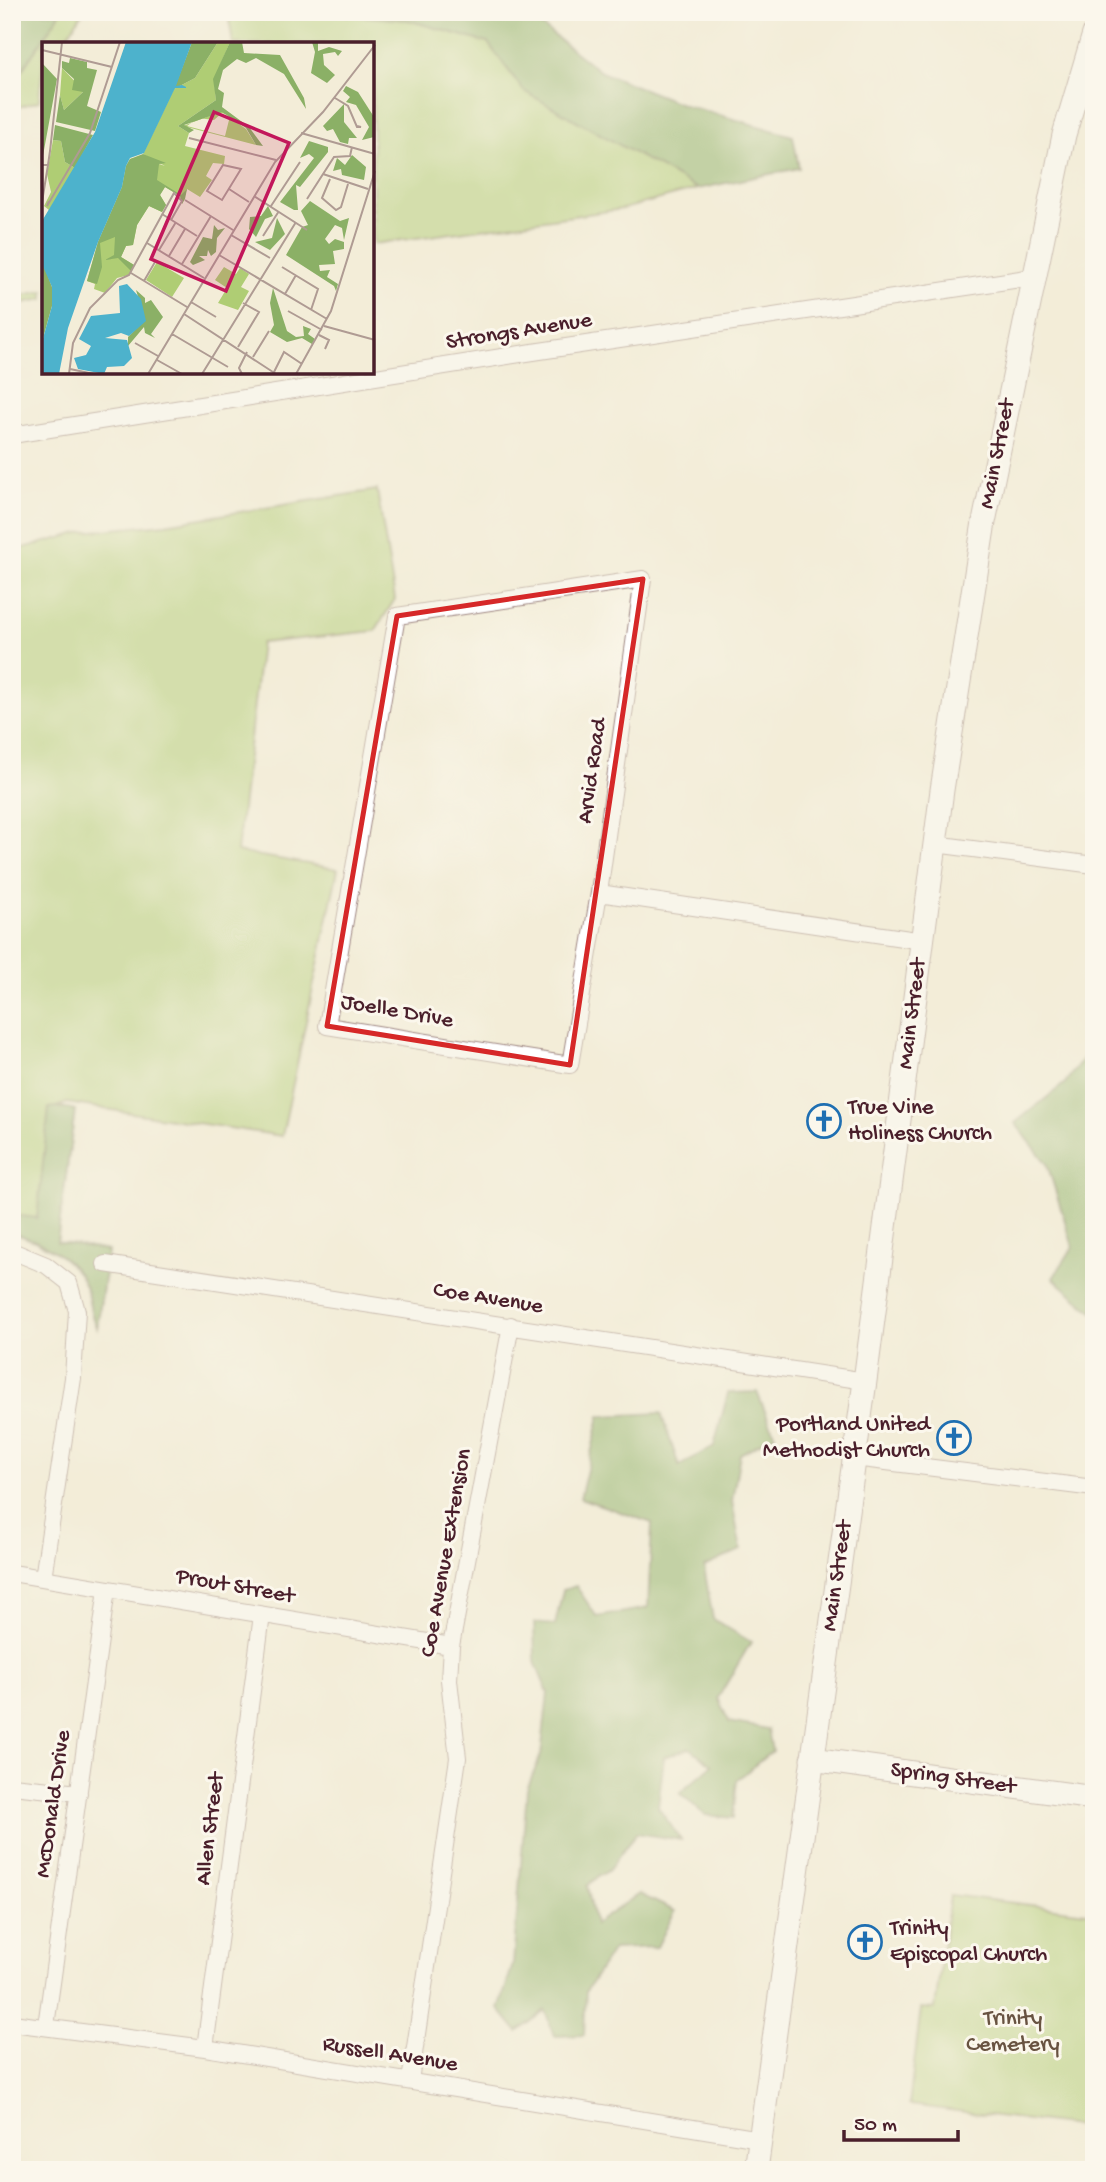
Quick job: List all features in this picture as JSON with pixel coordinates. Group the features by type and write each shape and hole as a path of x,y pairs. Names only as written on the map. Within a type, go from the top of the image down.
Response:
{"main road":[{"name":"Main Street","path":"756,2170 935,844 984,522 1064,135 1094,34"},
{"name":"Spring Street","path":"812,1759 1094,1798"}],"street":[{"name":"Strongs Avenue","path":"12,435 533,352 1033,278"},
{"name":"Arvid Road","path":"397,615 643,579 600,893"},
{"name":"Joelle Drive","path":"397,615 327,1026 570,1065 600,893"},
{"path":"935,844 1094,865"},
{"path":"600,893 923,940"},
{"path":"12,1251 46,1265 69,1283 78,1311 74,1378 43,1578"},
{"name":"Coe Avenue","path":"105,1264 864,1381"},
{"name":"Coe Avenue Extension","path":"410,2081 458,1758 449,1680 451,1646 511,1325"},
{"path":"854,1458 1094,1488"},
{"name":"Prout Street","path":"12,1573 451,1646"},
{"name":"McDonald Drive","path":"46,2026 107,1589"},
{"name":"Allen Street","path":"205,2048 262,1615"},
{"path":"12,1786 79,1793"},
{"name":"Russell Avenue","path":"12,2023 205,2048 760,2139"}],"highlighted area":[{"path":"643,579 570,1065 327,1026 397,616"}],"green space":[{"path":"12,12 61,12 12,85"},
{"path":"61,12 83,12 63,42 42,42 39,101 12,109 12,85"},
{"path":"228,12 307,12 408,20 488,43 524,91 698,189 623,209 374,244 374,42 233,42"},
{"path":"307,12 524,12 601,72 684,105 793,136 799,168 698,189 524,91 488,43 408,20"},
{"path":"42,291 42,299 12,305 12,297"},
{"path":"377,490 395,599 375,631 261,643 237,852 338,869 282,1136 67,1103 58,1106 75,1110 57,1242 108,1251 97,1328 85,1286 73,1267 44,1245 12,1233 12,551 83,532 165,524"},
{"path":"1085,1055 1094,1056 1094,1313 1053,1278 1073,1247 1047,1164 1015,1123 1065,1083"},
{"path":"49,1108 75,1110 57,1242 108,1251 97,1328 85,1286 73,1267 44,1245 12,1233 12,1215 37,1218"},
{"path":"757,1392 775,1435 740,1454 732,1501 741,1550 704,1567 713,1619 751,1642 718,1698 729,1722 768,1729 772,1751 737,1780 733,1818 705,1815 680,1793 712,1765 690,1748 664,1757 658,1807 681,1840 636,1833 609,1870 587,1885 595,1924 639,1894 675,1911 657,1947 613,1949 586,1991 584,2035 554,2036 545,2010 518,2032 499,2009 513,1964 527,1789 541,1755 548,1693 535,1662 534,1623 555,1625 563,1590 576,1586 597,1617 648,1608 652,1523 580,1498 600,1416 661,1413 679,1466 714,1446 728,1393"},
{"name":"Trinity Cemetery","path":"950,1895 1094,1913 1094,2128 909,2105 921,2008 935,2009"}],"place":[{"name":"True Vine Holiness Church","path":"824,1121"},
{"name":"Portland United Methodist Church","path":"954,1438"},
{"name":"Trinity Episcopal Church","path":"865,1942"}]}
